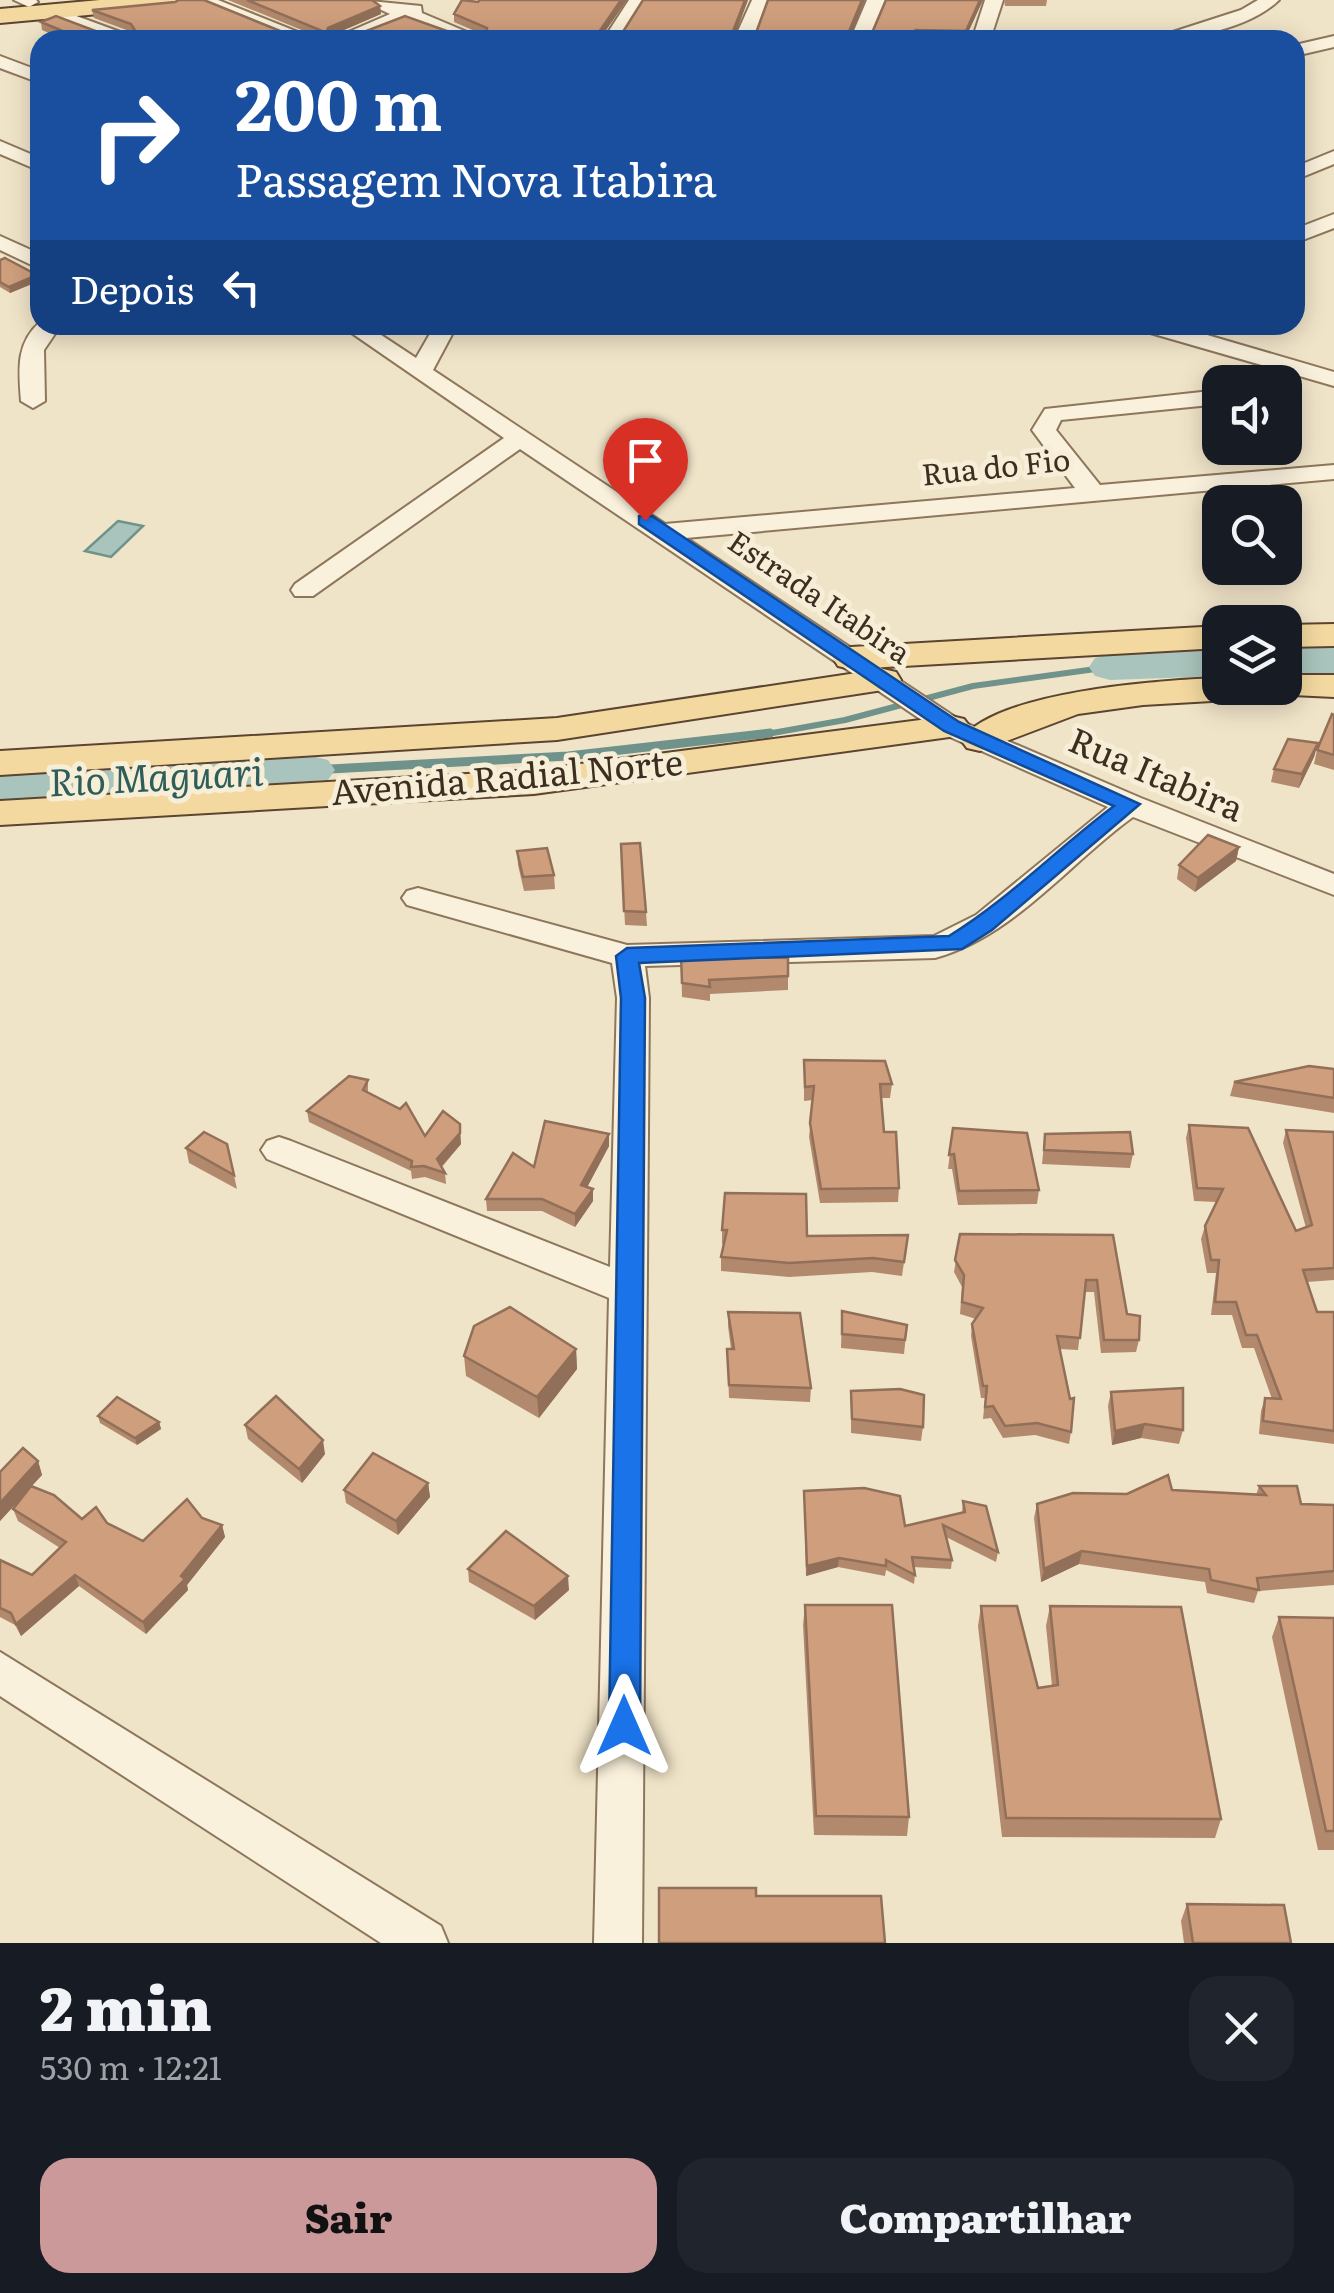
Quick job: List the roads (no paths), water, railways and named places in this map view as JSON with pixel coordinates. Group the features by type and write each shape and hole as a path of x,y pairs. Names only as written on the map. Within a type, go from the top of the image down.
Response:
{"main road":[{"path":"0,16 54,6 176,0"},
{"path":"0,4 26,1 54,6"},
{"path":"1302,635 1334,634"},
{"path":"851,658 1202,638"},
{"name":"Avenida Radial Norte","path":"0,763 556,729 883,680"},
{"path":"1302,686 1334,686"},
{"name":"Avenida Radial Norte","path":"0,813 534,782 966,733 1007,724 1053,707 1128,694 1202,690"}],"street":[{"path":"202,0 282,30"},
{"path":"369,0 455,30"},
{"path":"364,30 437,0"},
{"path":"618,30 638,0"},
{"path":"748,30 761,0"},
{"path":"863,30 876,0"},
{"path":"984,30 994,0"},
{"path":"1192,30 1248,14 1270,0"},
{"path":"54,6 104,30"},
{"path":"1305,48 1334,41"},
{"path":"0,62 30,73"},
{"path":"0,147 30,160"},
{"path":"1305,170 1334,158"},
{"path":"0,177 30,166"},
{"path":"1305,232 1334,220"},
{"path":"0,242 30,258"},
{"path":"34,401 30,355 38,335"},
{"name":"Estrada Itabira","path":"365,335 966,733"},
{"path":"421,371 441,335"},
{"path":"1183,335 1300,368 1334,382"},
{"path":"1302,387 1334,382"},
{"path":"1091,491 1044,430 1052,414 1202,398"},
{"path":"304,590 520,437"},
{"name":"Rua do Fio","path":"664,532 1334,472"},
{"name":"Rua Itabira","path":"966,733 1334,886"},
{"path":"418,898 627,956 954,943 984,925 1062,856 1130,804"},
{"path":"618,1943 633,998 627,956"},
{"path":"279,1150 628,1289"},
{"path":"0,1672 424,1943"}],"water":[{"path":"118,521 143,526 111,557 85,551"}],"waterway":[{"name":"Rio Maguari","path":"1302,661 1334,660"},
{"name":"Rio Maguari","path":"1110,667 1202,664"},
{"path":"756,736 845,720 973,686 1110,667"},
{"path":"312,770 568,756 770,733"},
{"name":"Rio Maguari","path":"0,787 312,770"}]}
